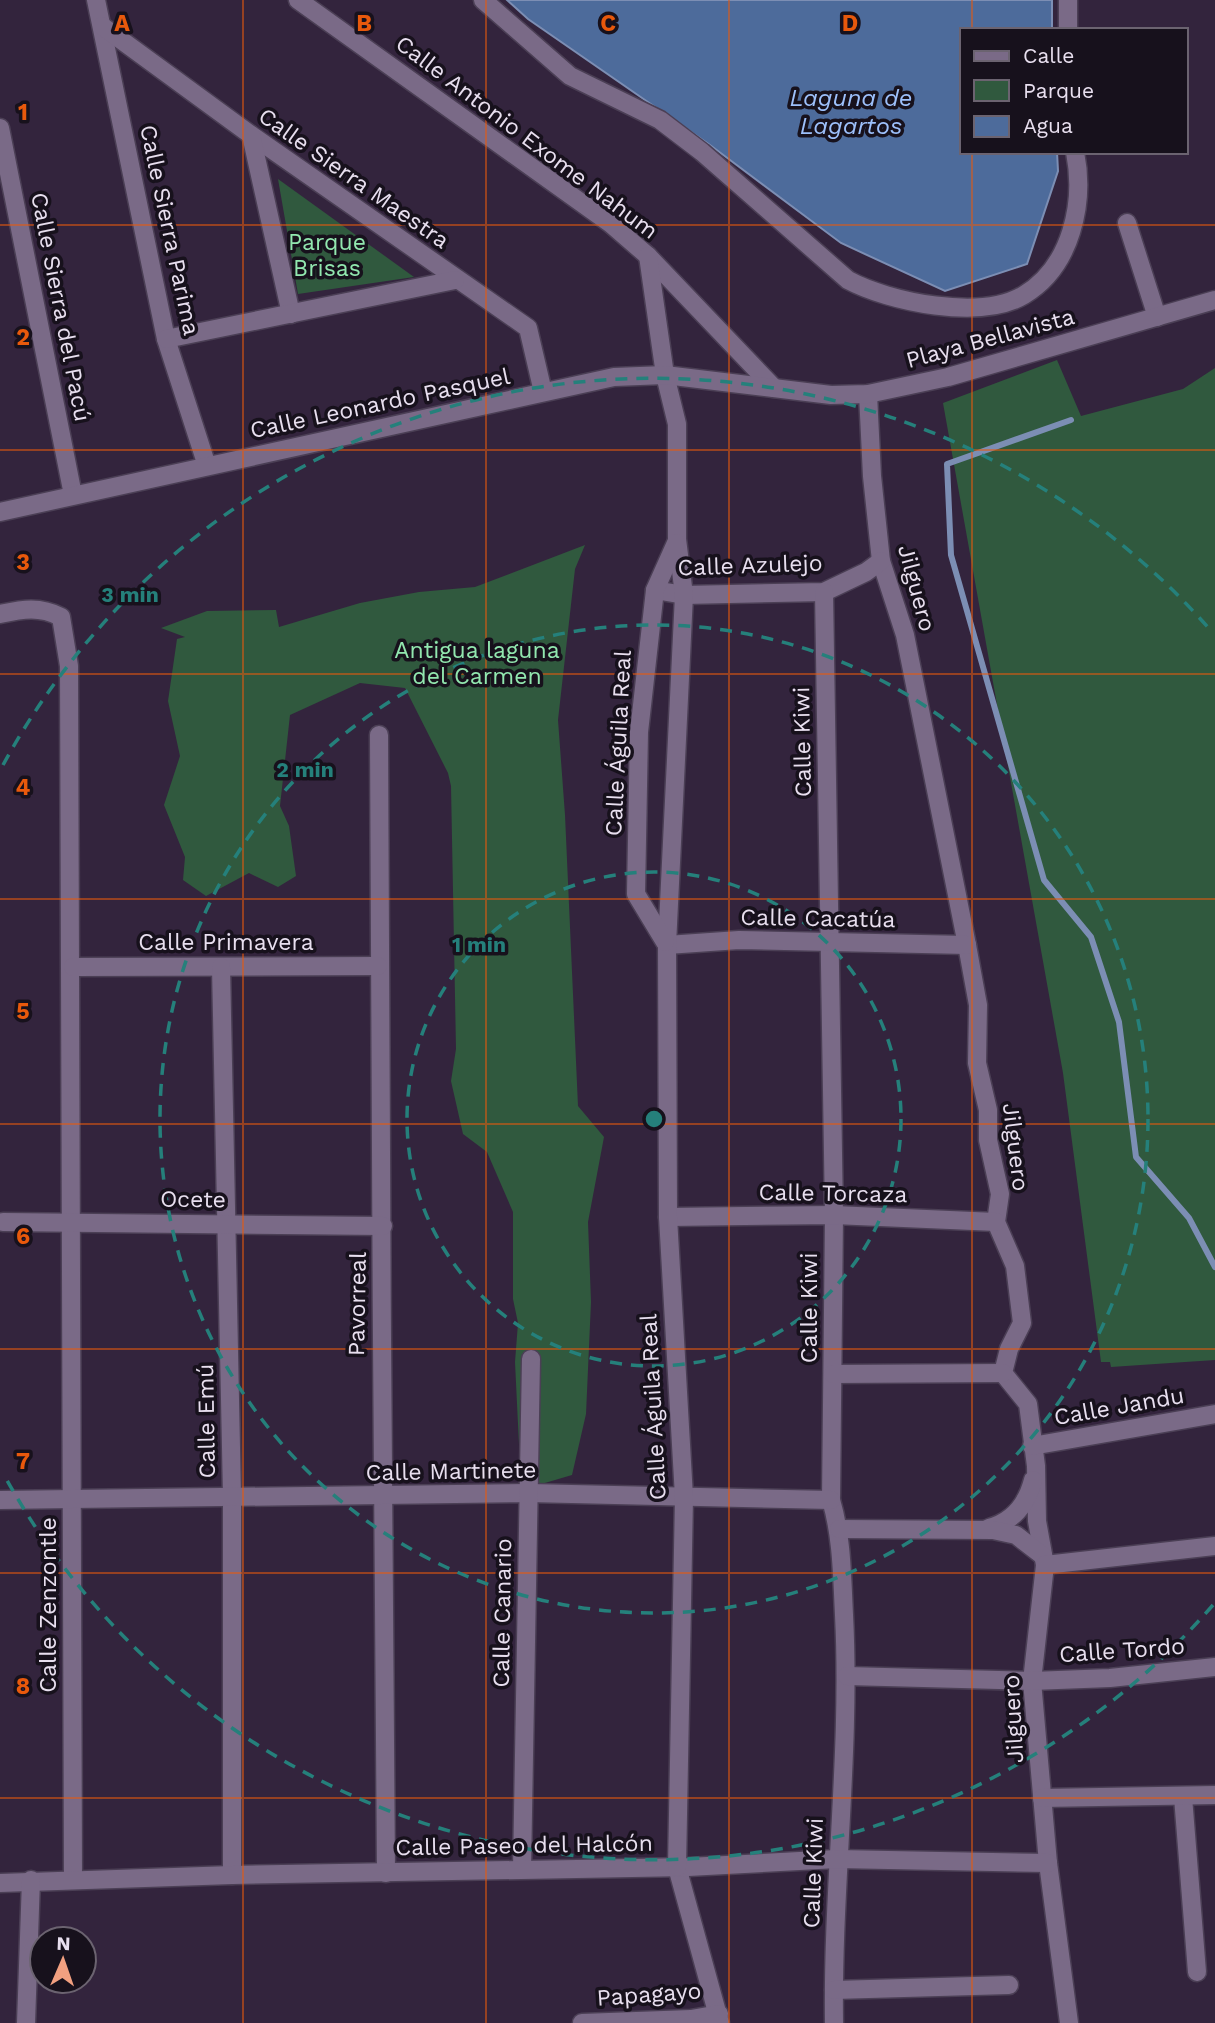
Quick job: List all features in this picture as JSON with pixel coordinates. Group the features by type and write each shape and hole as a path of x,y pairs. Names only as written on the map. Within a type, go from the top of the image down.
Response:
{"street":[{"name":"Calle Sierra Parima","path":"96,0 166,338 208,466"},
{"name":"Calle Antonio Exome Nahum","path":"298,0 611,224 648,256 774,388"},
{"path":"483,0 570,76 660,120 702,152 848,280 870,292 904,302 952,306 996,304 1024,295 1049,272 1075,221 1080,192 1075,154"},
{"path":"1068,0 1068,28"},
{"name":"Calle Sierra Maestra","path":"102,26 454,280 528,328 543,392"},
{"name":"Calle Sierra del Pacú","path":"0,128 74,495"},
{"path":"251,135 291,314"},
{"path":"1127,223 1157,317"},
{"name":"Calle Águila Real","path":"648,256 665,375 677,424 677,539 684,595 667,945 668,1217 684,1497 677,1867 720,2019"},
{"path":"166,338 454,280"},
{"name":"Playa Bellavista","path":"774,388 831,395 868,394 948,377 1215,300"},
{"name":"Calle Leonardo Pasquel","path":"0,512 614,377 665,375 774,388"},
{"name":"Jilguero","path":"868,394 872,476 881,561 905,635 967,946 978,1005 977,1063 988,1110 988,1140 1000,1194 996,1222 1015,1266 1022,1323 1009,1349 1003,1373 1028,1404 1036,1466 1037,1521 1044,1560 1032,1681 1048,1863 1069,2023"},
{"name":"Calle Águila Real","path":"667,945 654,918 636,894 639,732 655,590 677,539"},
{"name":"Calle Azulejo","path":"655,590 684,595 824,592 866,572 881,561"},
{"name":"Calle Kiwi","path":"824,592 834,1215 831,1500 839,1529 847,1676 837,1859 834,2023"},
{"name":"Calle Zenzontle","path":"0,614 28,608 46,610 61,617 67,636 69,666 73,967 70,1222 73,1880"},
{"name":"Pavorreal","path":"379,735 378,966 383,1226 380,1368 385,1497 386,1873"},
{"name":"Calle Cacatúa","path":"667,945 739,940 967,946"},
{"name":"Calle Primavera","path":"73,967 378,966"},
{"name":"Calle Emú","path":"221,967 232,1495 232,1874"},
{"name":"Calle Torcaza","path":"668,1217 834,1215 996,1222"},
{"name":"Ocete","path":"3,1222 383,1226"},
{"name":"Calle Canario","path":"522,1868 531,1359"},
{"path":"833,1374 1003,1373"},
{"name":"Calle Jandu","path":"1032,1446 1215,1414"},
{"path":"984,1530 1007,1523 1029,1496 1036,1466"},
{"name":"Calle Martinete","path":"0,1500 529,1493 831,1500"},
{"path":"839,1529 984,1530 1016,1535 1044,1560 1215,1546"},
{"name":"Calle Tordo","path":"847,1676 1032,1681 1110,1678 1215,1667"},
{"path":"1042,1798 1215,1795"},
{"path":"1183,1797 1197,1972"},
{"name":"Calle Paseo del Halcón","path":"0,1883 232,1874 677,1867 837,1859 1048,1863"},
{"path":"26,2023 31,1880"},
{"path":"834,1990 1009,1985"},
{"name":"Papagayo","path":"582,2023 720,2019"}],"green space":[{"name":"Parque Brisas","path":"278,179 414,277 298,294"},
{"path":"1057,360 1081,416 1183,389 1215,368 1215,1360 1111,1367 1110,1362 1101,1362 1063,1073 943,403"},
{"name":"Antigua laguna del Carmen","path":"585,545 575,569 558,720 578,1106 604,1137 588,1222 591,1302 586,1414 572,1475 538,1485 519,1445 515,1362 518,1323 513,1299 513,1212 487,1152 463,1134 451,1081 456,1049 451,786 448,773 405,688 360,683 290,715 280,806 289,826 296,876 278,887 249,873 206,896 183,880 185,857 164,805 180,756 168,701 177,639 185,637 161,628 207,611 276,610 279,627 360,603 419,592 475,587"}],"water":[{"name":"Laguna de Lagartos","path":"507,0 1052,0 1052,28 960,28 960,154 1057,154 1058,171 1027,264 945,291 841,243 710,145 528,19"}],"waterway":[{"path":"1071,420 947,464 951,555 1044,880 1091,937 1119,1022 1136,1157 1189,1218 1215,1267"}]}
